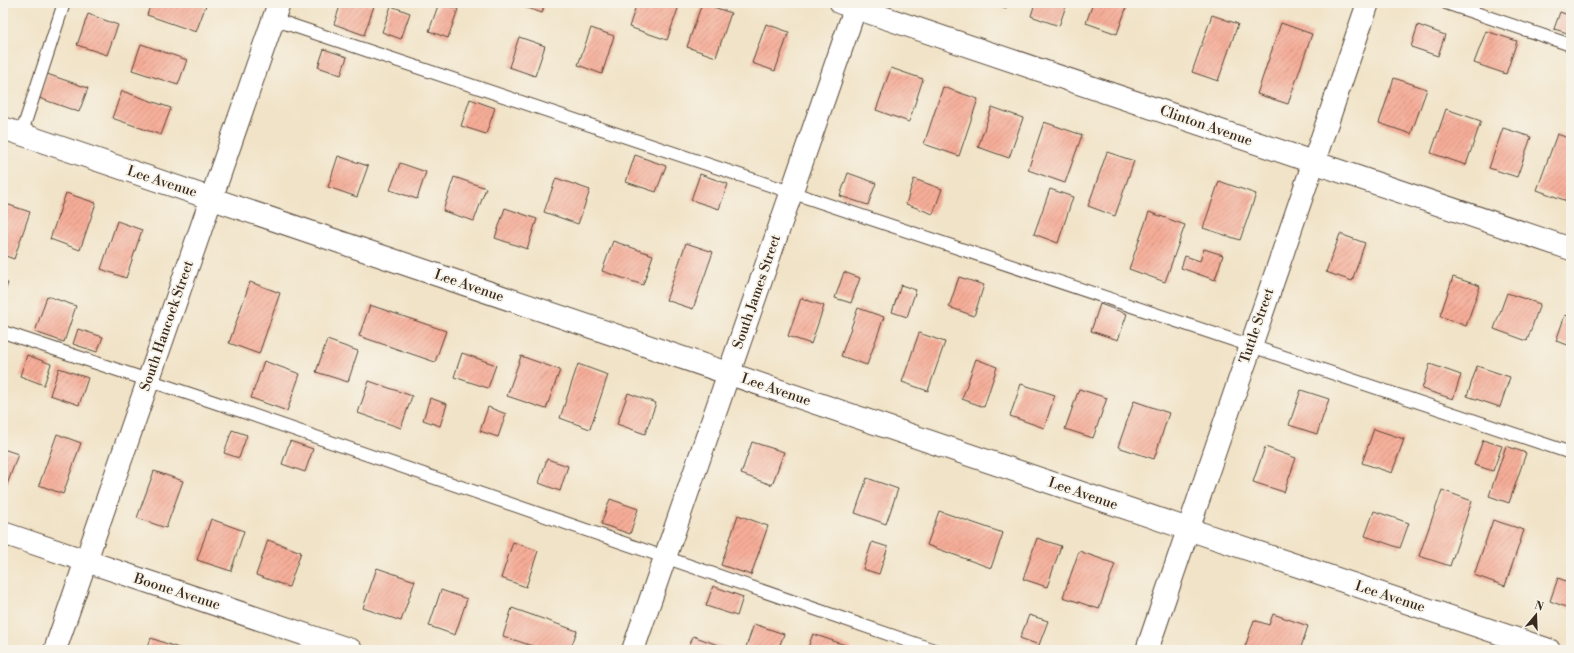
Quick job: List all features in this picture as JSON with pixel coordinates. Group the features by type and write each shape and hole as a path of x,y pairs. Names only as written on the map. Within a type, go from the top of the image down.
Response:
{"street":[{"name":"Tuttle Street","path":"1147,650 1368,3"},
{"name":"Clinton Avenue","path":"851,5 1571,249"},
{"name":"South James Street","path":"633,650 791,192 851,5"},
{"name":"South Hancock Street","path":"55,650 276,11"},
{"name":"Lee Avenue","path":"12,131 1549,650"},
{"name":"Boone Avenue","path":"3,533 351,650"}],"lane":[{"path":"12,131 64,3"},
{"path":"1446,3 1571,45"},
{"path":"276,11 791,192 1571,453"},
{"path":"3,332 235,409 934,650"}],"building":[{"path":"151,3 199,3 206,5 196,32 147,15"},
{"path":"341,3 365,3 374,6 364,35 334,24"},
{"path":"439,3 458,9 448,38 429,31"},
{"path":"513,3 545,3 542,13"},
{"path":"637,3 680,3 667,40 629,27"},
{"path":"702,3 731,13 716,57 687,47"},
{"path":"991,3 1008,3 1006,8"},
{"path":"1035,3 1067,3 1059,26 1031,16"},
{"path":"1093,3 1128,3 1117,34 1086,23"},
{"path":"391,6 410,13 401,39 382,32"},
{"path":"1560,12 1571,16 1571,34 1554,29"},
{"path":"88,14 118,25 107,55 77,45"},
{"path":"1212,15 1238,24 1218,81 1192,72"},
{"path":"1281,23 1312,34 1288,104 1257,94"},
{"path":"766,24 789,32 775,71 752,63"},
{"path":"1418,25 1445,35 1438,56 1411,47"},
{"path":"591,28 614,36 602,74 578,65"},
{"path":"1486,31 1517,41 1506,74 1474,63"},
{"path":"519,37 545,46 535,76 509,67"},
{"path":"141,44 187,60 178,85 132,70"},
{"path":"324,49 347,57 341,75 318,67"},
{"path":"891,68 923,79 909,122 876,110"},
{"path":"47,74 88,88 79,112 39,98"},
{"path":"1394,78 1427,89 1411,134 1379,123"},
{"path":"943,87 978,99 959,156 924,144"},
{"path":"122,91 171,108 161,135 112,118"},
{"path":"470,99 495,108 486,134 461,126"},
{"path":"992,107 1023,118 1009,158 978,147"},
{"path":"1446,109 1481,121 1466,165 1431,153"},
{"path":"1044,122 1082,135 1065,183 1028,170"},
{"path":"1503,128 1531,137 1517,177 1489,168"},
{"path":"1557,134 1571,139 1571,190 1567,201 1537,190"},
{"path":"1107,152 1134,161 1115,216 1088,206"},
{"path":"635,155 666,166 656,192 626,182"},
{"path":"338,156 368,166 357,197 328,187"},
{"path":"400,163 426,172 417,199 390,190"},
{"path":"848,173 876,183 868,205 840,196"},
{"path":"700,174 728,184 719,209 691,200"},
{"path":"454,177 486,188 474,221 443,211"},
{"path":"556,178 590,190 578,224 544,212"},
{"path":"914,179 942,189 933,214 906,204"},
{"path":"1219,181 1256,194 1240,240 1203,228"},
{"path":"1050,189 1073,197 1058,243 1034,234"},
{"path":"66,193 96,203 80,250 50,239"},
{"path":"3,203 30,212 14,259 3,255"},
{"path":"505,208 537,219 527,249 495,238"},
{"path":"1149,212 1185,225 1165,282 1129,269"},
{"path":"117,221 142,230 126,278 101,269"},
{"path":"1340,234 1365,243 1352,281 1326,272"},
{"path":"613,241 653,255 643,285 602,271"},
{"path":"686,243 713,252 693,309 666,300"},
{"path":"1204,249 1223,255 1215,280 1181,268 1185,256 1200,261"},
{"path":"844,272 860,278 851,303 835,298"},
{"path":"959,277 984,285 974,316 949,307"},
{"path":"1453,277 1480,286 1466,326 1440,316"},
{"path":"3,282 8,283 3,297"},
{"path":"250,282 280,293 259,354 229,343"},
{"path":"901,285 916,290 907,317 892,312"},
{"path":"1507,293 1540,304 1527,341 1494,329"},
{"path":"47,296 76,306 64,342 35,332"},
{"path":"801,298 824,306 811,344 788,336"},
{"path":"1100,304 1127,314 1118,340 1091,331"},
{"path":"370,305 446,331 435,362 359,336"},
{"path":"858,308 884,317 867,365 841,356"},
{"path":"1565,315 1571,317 1571,346 1556,341"},
{"path":"78,329 103,337 97,352 73,344"},
{"path":"919,333 945,342 928,391 902,382"},
{"path":"327,340 358,351 348,382 316,372"},
{"path":"462,353 496,365 488,388 454,377"},
{"path":"27,355 51,364 44,385 20,376"},
{"path":"521,356 560,370 546,409 507,396"},
{"path":"976,359 997,367 984,407 962,399"},
{"path":"264,361 300,374 287,411 251,398"},
{"path":"578,364 608,375 590,429 560,418"},
{"path":"1430,364 1461,375 1453,399 1422,389"},
{"path":"1477,366 1510,377 1500,407 1467,396"},
{"path":"59,368 88,378 79,405 50,395"},
{"path":"369,381 412,396 401,428 358,413"},
{"path":"1021,384 1055,395 1044,428 1010,416"},
{"path":"1079,389 1107,398 1093,438 1065,429"},
{"path":"1301,390 1329,399 1317,434 1289,425"},
{"path":"628,393 656,403 645,434 617,424"},
{"path":"430,398 447,404 440,426 423,420"},
{"path":"1134,401 1169,413 1154,459 1118,447"},
{"path":"488,407 506,414 498,437 480,431"},
{"path":"1374,429 1404,439 1392,473 1362,463"},
{"path":"232,430 247,435 239,458 224,453"},
{"path":"57,434 81,443 63,494 39,485"},
{"path":"1483,440 1502,446 1493,471 1474,465"},
{"path":"290,441 313,449 305,472 282,464"},
{"path":"752,442 784,452 772,485 741,474"},
{"path":"1506,446 1526,453 1509,503 1489,496"},
{"path":"1265,447 1296,458 1284,492 1253,482"},
{"path":"3,449 18,454 3,496"},
{"path":"547,459 568,466 560,491 539,483"},
{"path":"154,471 183,481 166,528 137,518"},
{"path":"867,478 898,489 886,524 855,513"},
{"path":"1442,490 1472,501 1450,566 1419,556"},
{"path":"610,499 638,509 630,534 601,524"},
{"path":"939,511 1003,533 991,568 927,545"},
{"path":"1374,511 1409,523 1400,548 1365,536"},
{"path":"738,515 768,526 751,575 721,565"},
{"path":"211,519 244,531 231,571 197,560"},
{"path":"1493,520 1524,530 1505,586 1474,575"},
{"path":"1037,538 1061,546 1047,587 1023,579"},
{"path":"268,540 301,552 289,587 256,575"},
{"path":"513,542 538,551 526,587 501,578"},
{"path":"872,542 888,547 879,574 863,569"},
{"path":"1079,551 1115,564 1099,609 1063,597"},
{"path":"377,568 415,581 401,621 363,608"},
{"path":"1558,578 1571,583 1571,609 1550,601"},
{"path":"713,586 743,597 737,616 706,606"},
{"path":"441,590 467,599 455,635 429,626"},
{"path":"512,608 577,631 570,650 544,650 503,636"},
{"path":"1273,614 1308,626 1300,650 1244,650 1254,620 1269,625"},
{"path":"1029,615 1048,621 1039,645 1020,638"},
{"path":"754,624 784,634 778,650 745,650"},
{"path":"813,634 851,647 850,650 807,650"},
{"path":"693,636 726,648 726,650 688,650"},
{"path":"151,638 184,650 147,650"},
{"path":"1346,646 1357,650 1344,650"}]}
